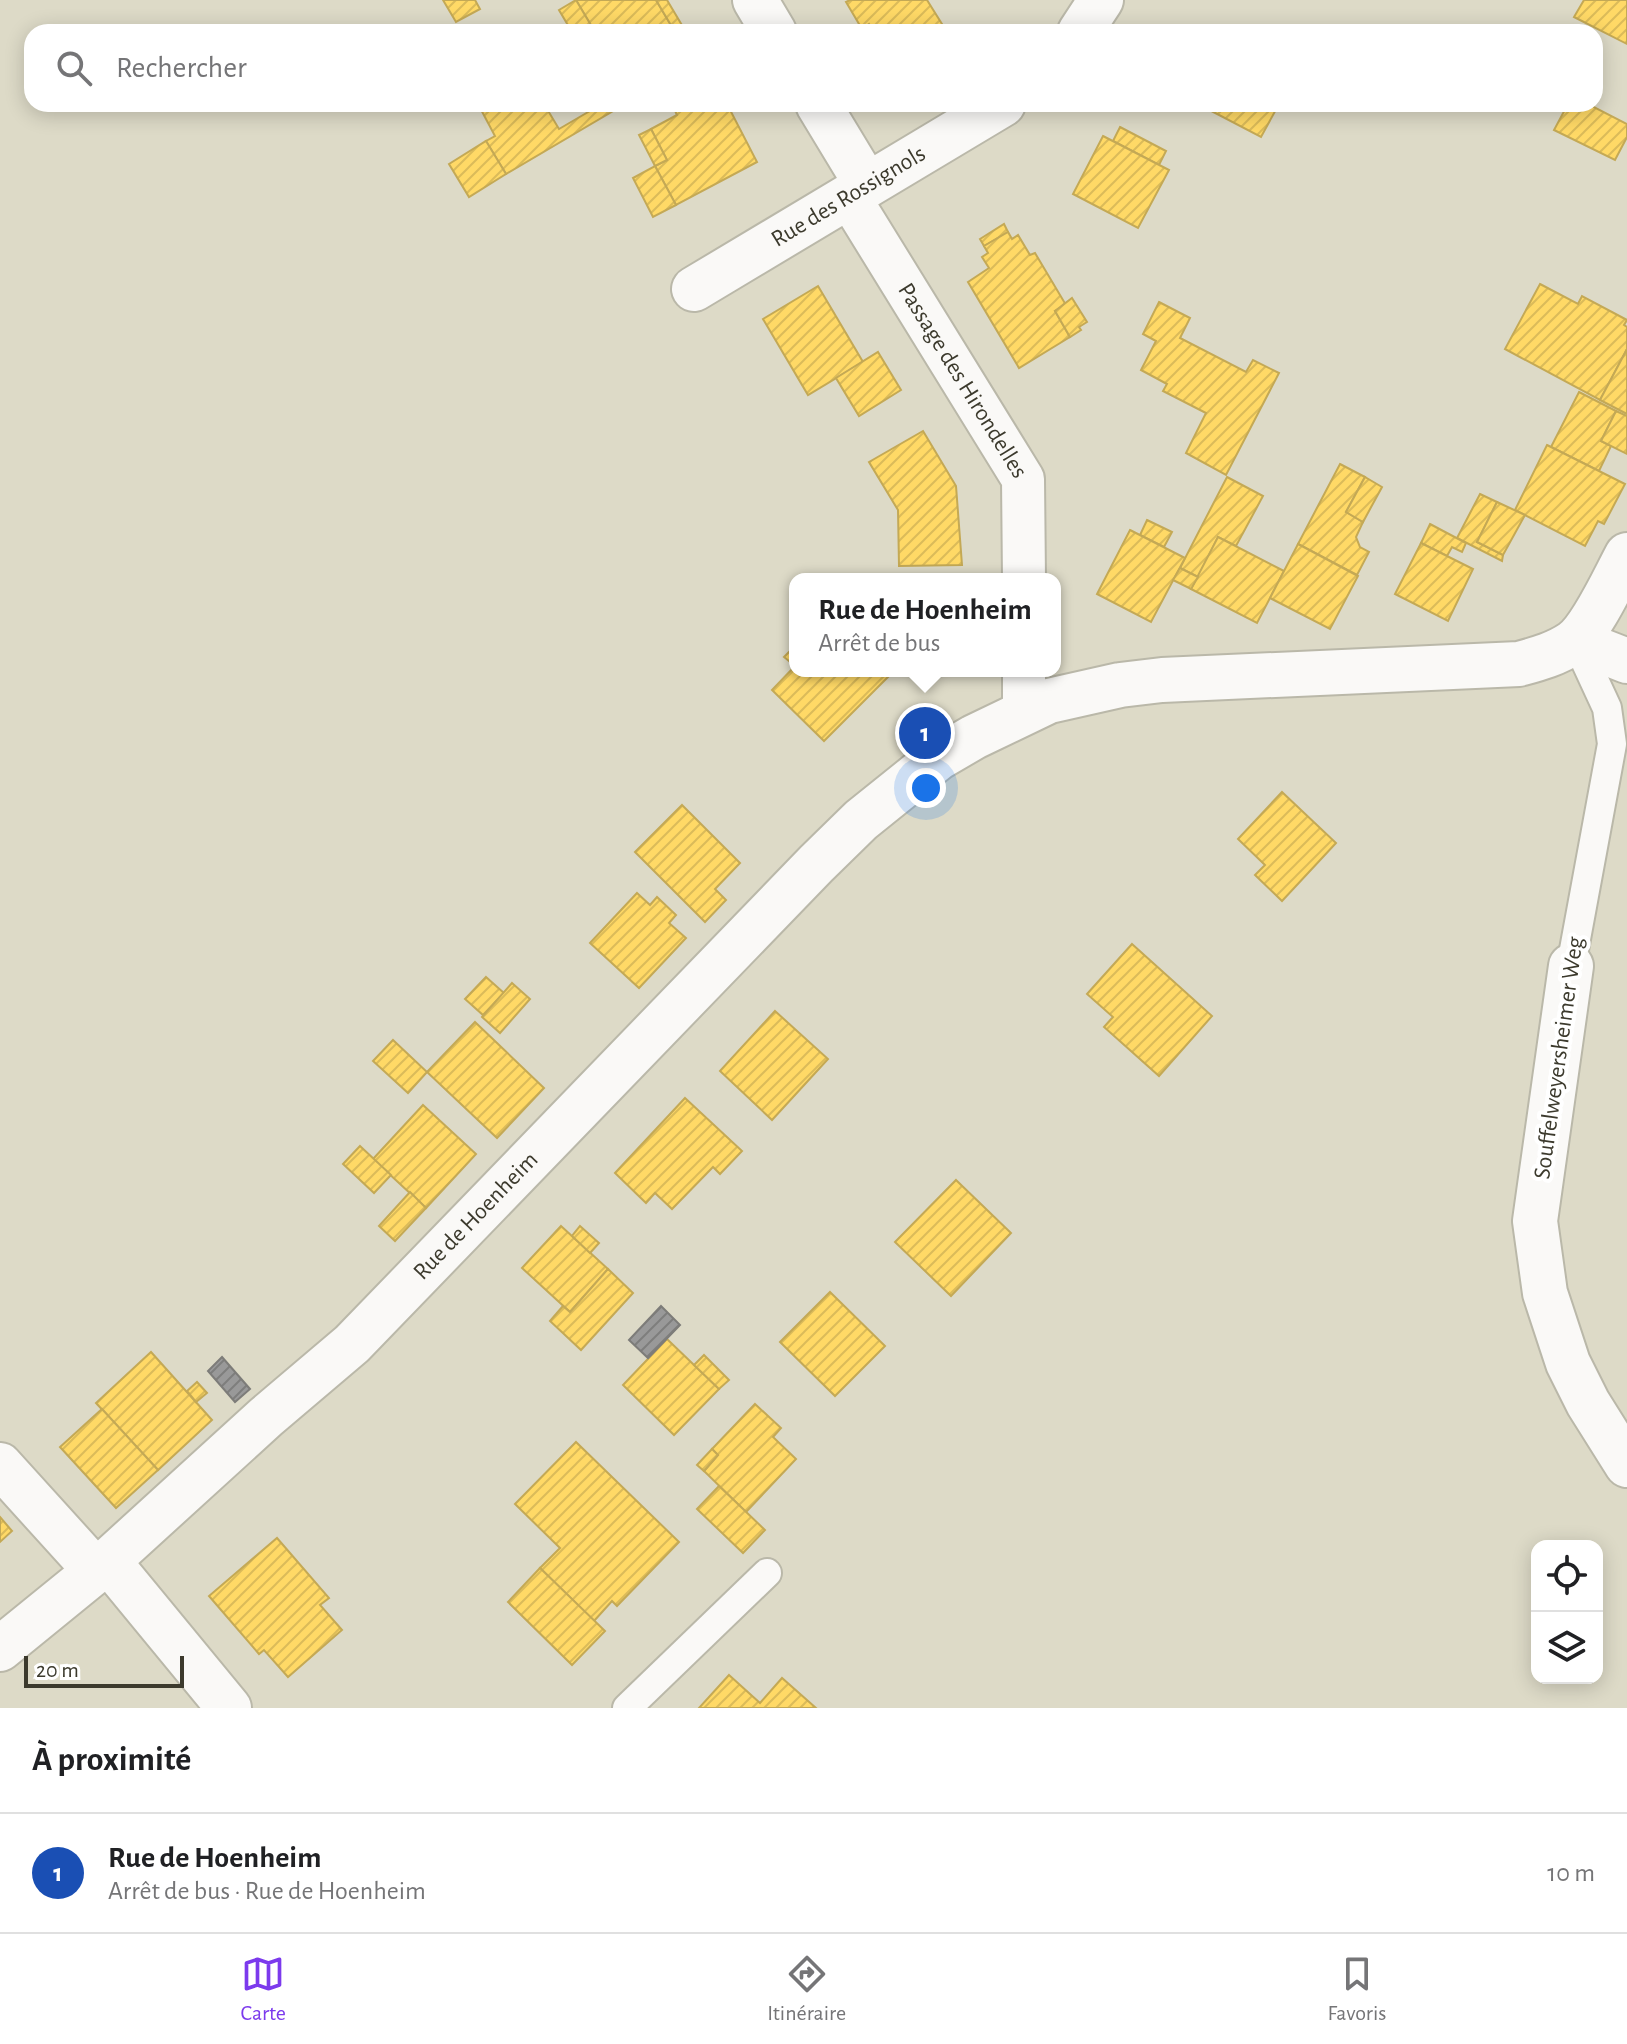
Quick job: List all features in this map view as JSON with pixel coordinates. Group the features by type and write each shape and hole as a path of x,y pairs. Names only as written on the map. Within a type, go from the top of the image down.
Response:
{"street":[{"path":"755,0 769,24"},
{"path":"1085,24 1101,0"},
{"path":"822,112 858,191"},
{"name":"Rue des Rossignols","path":"694,289 990,112"},
{"name":"Passage des Hirondelles","path":"858,191 1023,479 1024,573"},
{"path":"1627,555 1576,641 1627,661"},
{"name":"Rue de Hoenheim","path":"0,1649 102,1566 266,1417 352,1344 861,820 1024,691 1049,701 1120,685 1162,680 1519,664 1553,654 1576,641"},
{"name":"Souffelweyersheimer Weg","path":"1571,966 1535,1221 1545,1293 1568,1363 1588,1403 1627,1465"},
{"path":"0,1465 102,1566 229,1708"}],"lane":[{"name":"Souffelweyersheimer Weg","path":"1571,966 1612,744 1607,708 1576,641"},
{"path":"627,1708 767,1573"}],"building: Logements":[{"path":"443,0 475,0 480,9 456,22"},
{"path":"576,0 656,0 670,24 590,24"},
{"path":"576,0 590,24 567,24 559,10"},
{"path":"656,0 667,0 681,24 670,24"},
{"path":"927,0 942,24 859,24 846,2"},
{"path":"1584,0 1627,0 1627,44 1603,32 1603,24 1588,24 1574,17"},
{"path":"482,112 549,112 559,129 588,112 611,112 506,174 486,141 495,136"},
{"path":"676,112 731,112 757,162 676,205 655,166 667,160 651,129 677,115"},
{"path":"1213,112 1275,112 1261,137"},
{"path":"1564,112 1603,112 1627,124 1627,137 1615,160 1554,130"},
{"path":"1120,127 1166,151 1159,165 1113,141"},
{"path":"651,129 667,160 655,166 639,135"},
{"path":"1103,136 1169,170 1138,228 1073,194"},
{"path":"486,141 506,174 469,197 449,164"},
{"path":"655,166 676,205 653,217 633,178"},
{"path":"1004,224 1008,232 984,246 980,239"},
{"path":"1008,232 1012,239 1018,235 1030,255 1035,253 1066,305 1055,311 1070,337 1019,368 968,282 989,268 982,257 988,253 984,246"},
{"path":"1540,284 1578,304 1582,296 1627,320 1624,325 1627,327 1627,349 1600,400 1505,349"},
{"path":"818,286 863,362 808,395 763,319"},
{"path":"1072,298 1087,322 1070,337 1055,311"},
{"path":"1159,302 1190,318 1180,338 1246,372 1253,360 1279,373 1226,475 1186,453 1206,413 1163,391 1167,384 1141,370 1156,341 1143,334"},
{"path":"1627,349 1627,414 1600,400"},
{"path":"878,352 901,390 859,416 836,378"},
{"path":"1579,392 1616,411 1601,441 1611,446 1599,471 1551,447"},
{"path":"1616,411 1627,416 1627,454 1601,441"},
{"path":"923,431 956,486 962,565 899,566 898,510 869,462"},
{"path":"1547,445 1625,484 1604,524 1598,521 1585,546 1515,510"},
{"path":"1340,464 1365,477 1346,512 1363,522 1356,537 1360,547 1369,552 1357,575 1298,544"},
{"path":"1227,477 1263,496 1236,546 1218,537 1198,577 1180,568"},
{"path":"1365,477 1382,487 1363,522 1346,512"},
{"path":"1480,494 1497,502 1477,542 1503,555 1502,561 1457,538"},
{"path":"1497,502 1525,515 1503,555 1477,542"},
{"path":"1147,520 1172,532 1164,547 1140,535"},
{"path":"1430,524 1466,543 1462,552 1452,547 1447,556 1421,543"},
{"path":"1130,530 1185,558 1151,622 1097,594"},
{"path":"1218,537 1284,571 1257,623 1191,589"},
{"path":"1421,543 1473,569 1448,621 1395,594"},
{"path":"1298,544 1358,576 1330,629 1270,598"},
{"path":"1180,568 1198,577 1191,589 1173,580"},
{"path":"789,672 789,677 888,677 824,741 772,690"},
{"path":"1282,792 1336,843 1282,901 1255,875 1265,865 1238,839"},
{"path":"682,805 740,863 715,889 726,900 705,922 635,852"},
{"path":"637,893 650,905 657,897 676,915 669,923 686,938 639,988 590,943"},
{"path":"1132,944 1212,1016 1159,1076 1104,1027 1113,1017 1087,994"},
{"path":"486,977 504,993 483,1015 465,999"},
{"path":"512,983 530,999 500,1033 482,1017"},
{"path":"775,1011 828,1059 772,1120 720,1071"},
{"path":"475,1022 544,1088 497,1138 427,1072"},
{"path":"393,1040 427,1072 408,1093 373,1061"},
{"path":"685,1098 742,1151 720,1174 713,1167 672,1209 655,1193 646,1203 615,1173"},
{"path":"423,1105 476,1154 426,1208 373,1159"},
{"path":"360,1146 391,1175 374,1193 343,1164"},
{"path":"956,1180 1011,1233 951,1296 895,1242"},
{"path":"410,1192 426,1208 395,1241 379,1226"},
{"path":"561,1226 608,1269 570,1312 522,1268"},
{"path":"580,1226 599,1243 590,1253 572,1236"},
{"path":"608,1269 633,1293 581,1350 550,1321 563,1306 570,1312"},
{"path":"830,1292 885,1346 835,1396 780,1342"},
{"path":"667,1339 719,1389 674,1435 623,1385"},
{"path":"151,1352 212,1420 158,1470 96,1403"},
{"path":"704,1355 729,1380 719,1389 694,1365"},
{"path":"197,1382 207,1393 196,1402 187,1391"},
{"path":"755,1404 781,1428 773,1437 796,1459 746,1512 704,1471 718,1455 712,1449"},
{"path":"102,1409 158,1470 116,1508 60,1447"},
{"path":"576,1442 679,1542 617,1606 612,1601 594,1621 540,1568 560,1548 515,1504"},
{"path":"712,1449 718,1455 704,1471 697,1465"},
{"path":"719,1486 765,1530 743,1553 697,1509"},
{"path":"0,1517 12,1531 0,1542"},
{"path":"277,1538 329,1598 320,1605 342,1630 288,1677 264,1650 259,1654 209,1596"},
{"path":"540,1568 605,1631 572,1665 508,1602"},
{"path":"729,1675 760,1703 782,1678 816,1708 699,1708"}],"building: Industrie":[{"path":"661,1306 680,1325 648,1358 629,1340"},
{"path":"222,1357 250,1389 235,1402 208,1371"}],"place":[{"name":"Rue de Hoenheim","path":"925,733"}]}
